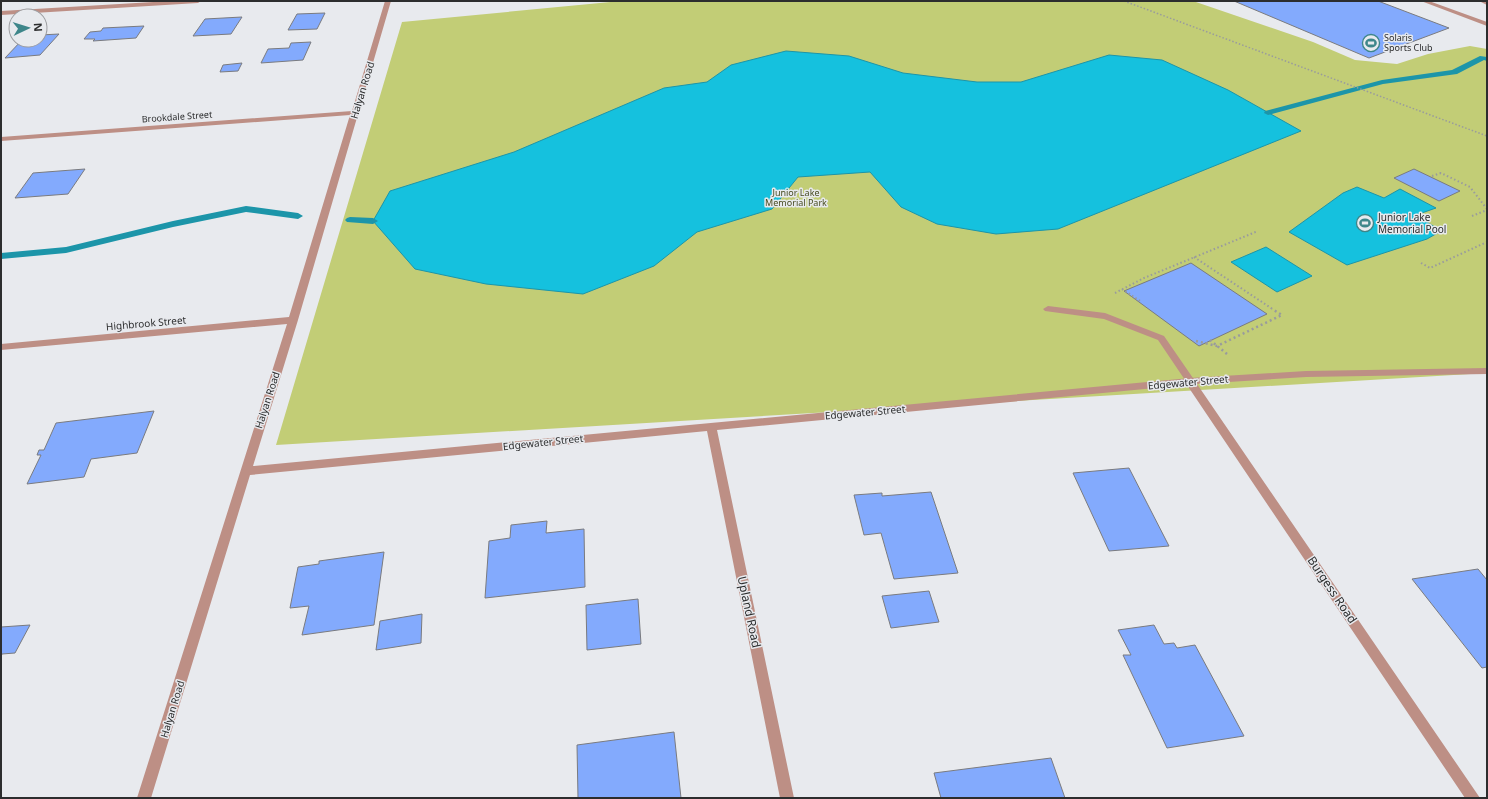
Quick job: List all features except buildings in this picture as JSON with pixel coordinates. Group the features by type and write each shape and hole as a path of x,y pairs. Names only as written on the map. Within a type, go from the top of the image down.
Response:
{"street":[{"path":"1,14 198,1"},
{"name":"Halyan Road","path":"144,798 293,320 388,1"},
{"path":"1424,1 1487,24"},
{"path":"1482,1 1487,3"},
{"name":"Brookdale Street","path":"1,139 355,114"},
{"name":"Burgess Road","path":"1048,309 1105,316 1160,338 1473,798"},
{"name":"Highbrook Street","path":"1,347 293,320"},
{"name":"Edgewater Street","path":"245,471 710,426 1190,382 1306,374 1487,372"},
{"name":"Upland Road","path":"710,426 787,798"}],"path":[{"path":"1124,1 1487,136"},
{"path":"1432,176 1441,173 1470,187 1487,210 1472,216"},
{"path":"1144,278 1258,231"},
{"path":"1421,263 1430,268 1487,242"},
{"path":"1194,257 1282,315 1217,346"}],"green space":[{"name":"Junior Lake Memorial Park","path":"621,1 1193,1 1313,42 1355,60 1397,64 1428,54 1470,46 1487,49 1487,373 276,445 402,22"}],"water":[{"path":"786,51 849,56 903,73 977,82 1021,82 1109,55 1162,60 1228,90 1301,131 1058,229 996,234 937,224 901,207 870,172 798,177 772,209 697,232 654,266 583,294 486,284 415,269 373,221 390,191 514,152 664,88 707,82 731,65"},
{"name":"Junior Lake Memorial Pool","path":"1357,187 1384,198 1400,189 1436,208 1416,215 1441,231 1427,239 1347,265 1289,232 1343,193"},
{"path":"1266,247 1312,276 1277,292 1231,262"}],"waterway":[{"path":"1268,113 1382,82 1454,72 1483,58 1487,59"},
{"path":"1,256 66,250 173,224 246,209 298,216"},
{"path":"350,220 373,221"}],"place":[{"name":"Solaris Sports Club","path":"1371,43"},
{"name":"Junior Lake Memorial Pool","path":"1365,223"}]}
